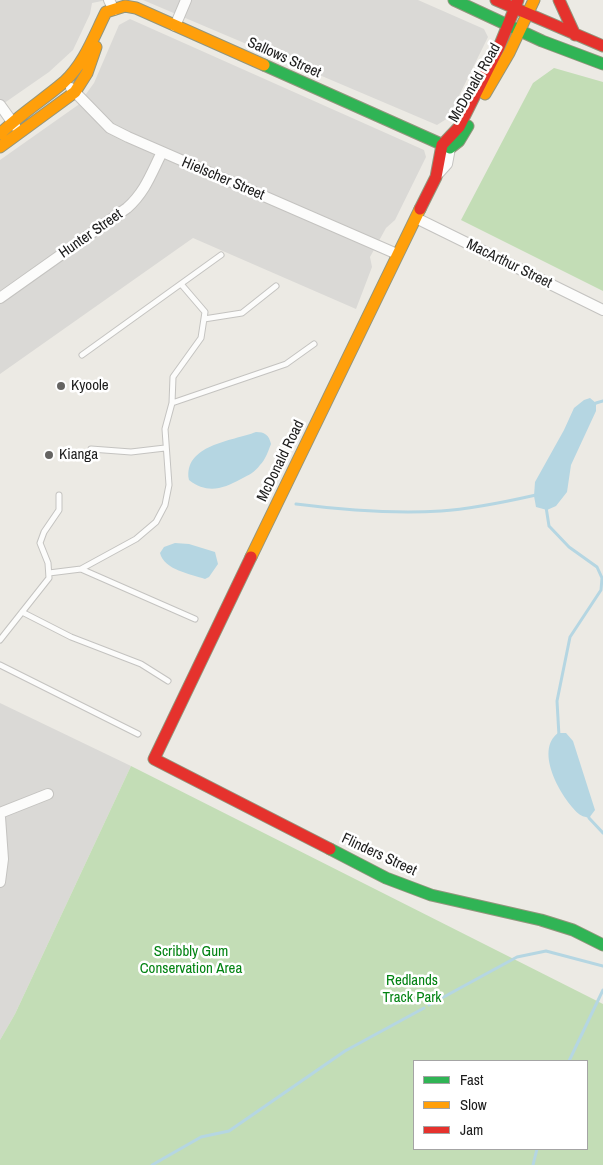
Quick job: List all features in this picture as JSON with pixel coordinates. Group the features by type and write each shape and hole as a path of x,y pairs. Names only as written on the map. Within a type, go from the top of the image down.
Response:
{"main road":[{"path":"454,0 520,30 603,64"},
{"path":"496,0 516,4 528,14 603,46"},
{"name":"McDonald Road","path":"446,147 459,141 466,130 504,64 534,0"},
{"path":"559,0 574,35"},
{"name":"McDonald Road","path":"154,759 397,254 436,177 447,138 459,127 499,47 516,4"},
{"name":"Sallows Street","path":"112,5 131,7 446,147"},
{"path":"0,134 12,122 65,81 84,56 102,16 112,5"},
{"path":"0,148 75,92 87,73 112,5"},
{"name":"Flinders Street","path":"154,759 386,878 431,895 541,920 573,930 603,945"}],"street":[{"path":"175,26 186,0"},
{"name":"Hielscher Street","path":"65,81 110,128 397,254"},
{"path":"0,106 20,133"},
{"name":"Hunter Street","path":"0,298 127,208 138,198 147,184 162,152"},
{"name":"MacArthur Street","path":"416,218 603,310"},
{"path":"0,813 48,794"},
{"path":"0,817 3,859 0,882"}],"lane":[{"path":"82,355 221,255"},
{"path":"49,573 82,569 136,539 156,522 165,504 169,485 165,429 172,403 173,377 201,338 205,312 181,284"},
{"path":"204,319 242,313 276,286"},
{"path":"172,403 286,364 314,344"},
{"path":"91,449 131,452 165,448"},
{"path":"0,640 49,578 48,563 40,543 44,532 59,510 59,495"},
{"path":"82,569 195,618"},
{"path":"22,612 71,637 141,664 168,681"},
{"path":"0,665 138,734"}],"shaded area":[{"path":"0,0 107,0 92,3 90,14 73,50 49,72 0,106"},
{"path":"143,0 418,0 484,29 488,37 448,118 437,125"},
{"path":"130,19 424,150 426,157 395,220 386,228 370,257 372,267 356,309 193,238 0,374 0,160 78,105 94,83 119,25"},
{"path":"0,703 131,766 15,1014 0,1040"}],"green space":[{"path":"554,68 603,82 603,291 461,220 533,83"},
{"name":"Scribbly Gum Conservation Area","path":"131,766 603,1004 603,1165 0,1165 0,1040 15,1014"}],"water":[{"path":"590,398 596,403 596,411 571,465 567,492 556,506 547,510 536,507 534,496 535,482 574,408"},
{"path":"256,432 266,435 271,444 264,460 252,473 228,485 215,488 202,487 189,480 189,468 201,452 211,446"},
{"path":"175,543 189,544 215,552 218,564 209,577 205,579 167,564 160,553 164,547"},
{"path":"558,733 566,733 573,741 595,810 589,818 580,815 572,807 558,786 553,774 549,762 549,751 551,741"}],"waterway":[{"path":"594,405 603,401"},
{"path":"296,504 368,511 423,512 477,507 536,495"},
{"path":"546,507 549,526 569,547 597,567 602,578 601,590 570,637 557,701 559,736"},
{"path":"588,814 589,818 603,833"},
{"path":"429,1005 517,957 546,951 603,966"},
{"path":"569,1060 603,990"},
{"path":"152,1165 201,1137 229,1131 345,1051 424,1008"},
{"path":"533,1165 537,1150"}],"traffic: fast":[{"path":"454,0 542,41 603,64"},
{"path":"264,65 450,148 459,141 468,126"},
{"path":"330,849 386,878 431,895 541,920 573,930 603,945"}],"traffic: slow":[{"path":"485,94 509,53 534,0"},
{"path":"0,134 71,75 88,49 106,12 125,6 136,8 264,65"},
{"path":"0,147 75,92 87,73 96,47"},
{"path":"251,557 420,209"}],"traffic: jam":[{"path":"496,0 603,46"},
{"path":"420,209 436,177 442,145 459,127 499,47 518,0"},
{"path":"559,0 575,35"},
{"path":"251,557 154,759 330,849"}],"place":[{"name":"Kyoole","path":"61,386"},
{"name":"Kianga","path":"49,455"}],"park label":[{"name":"Redlands Track Park","path":"412,990"}]}
